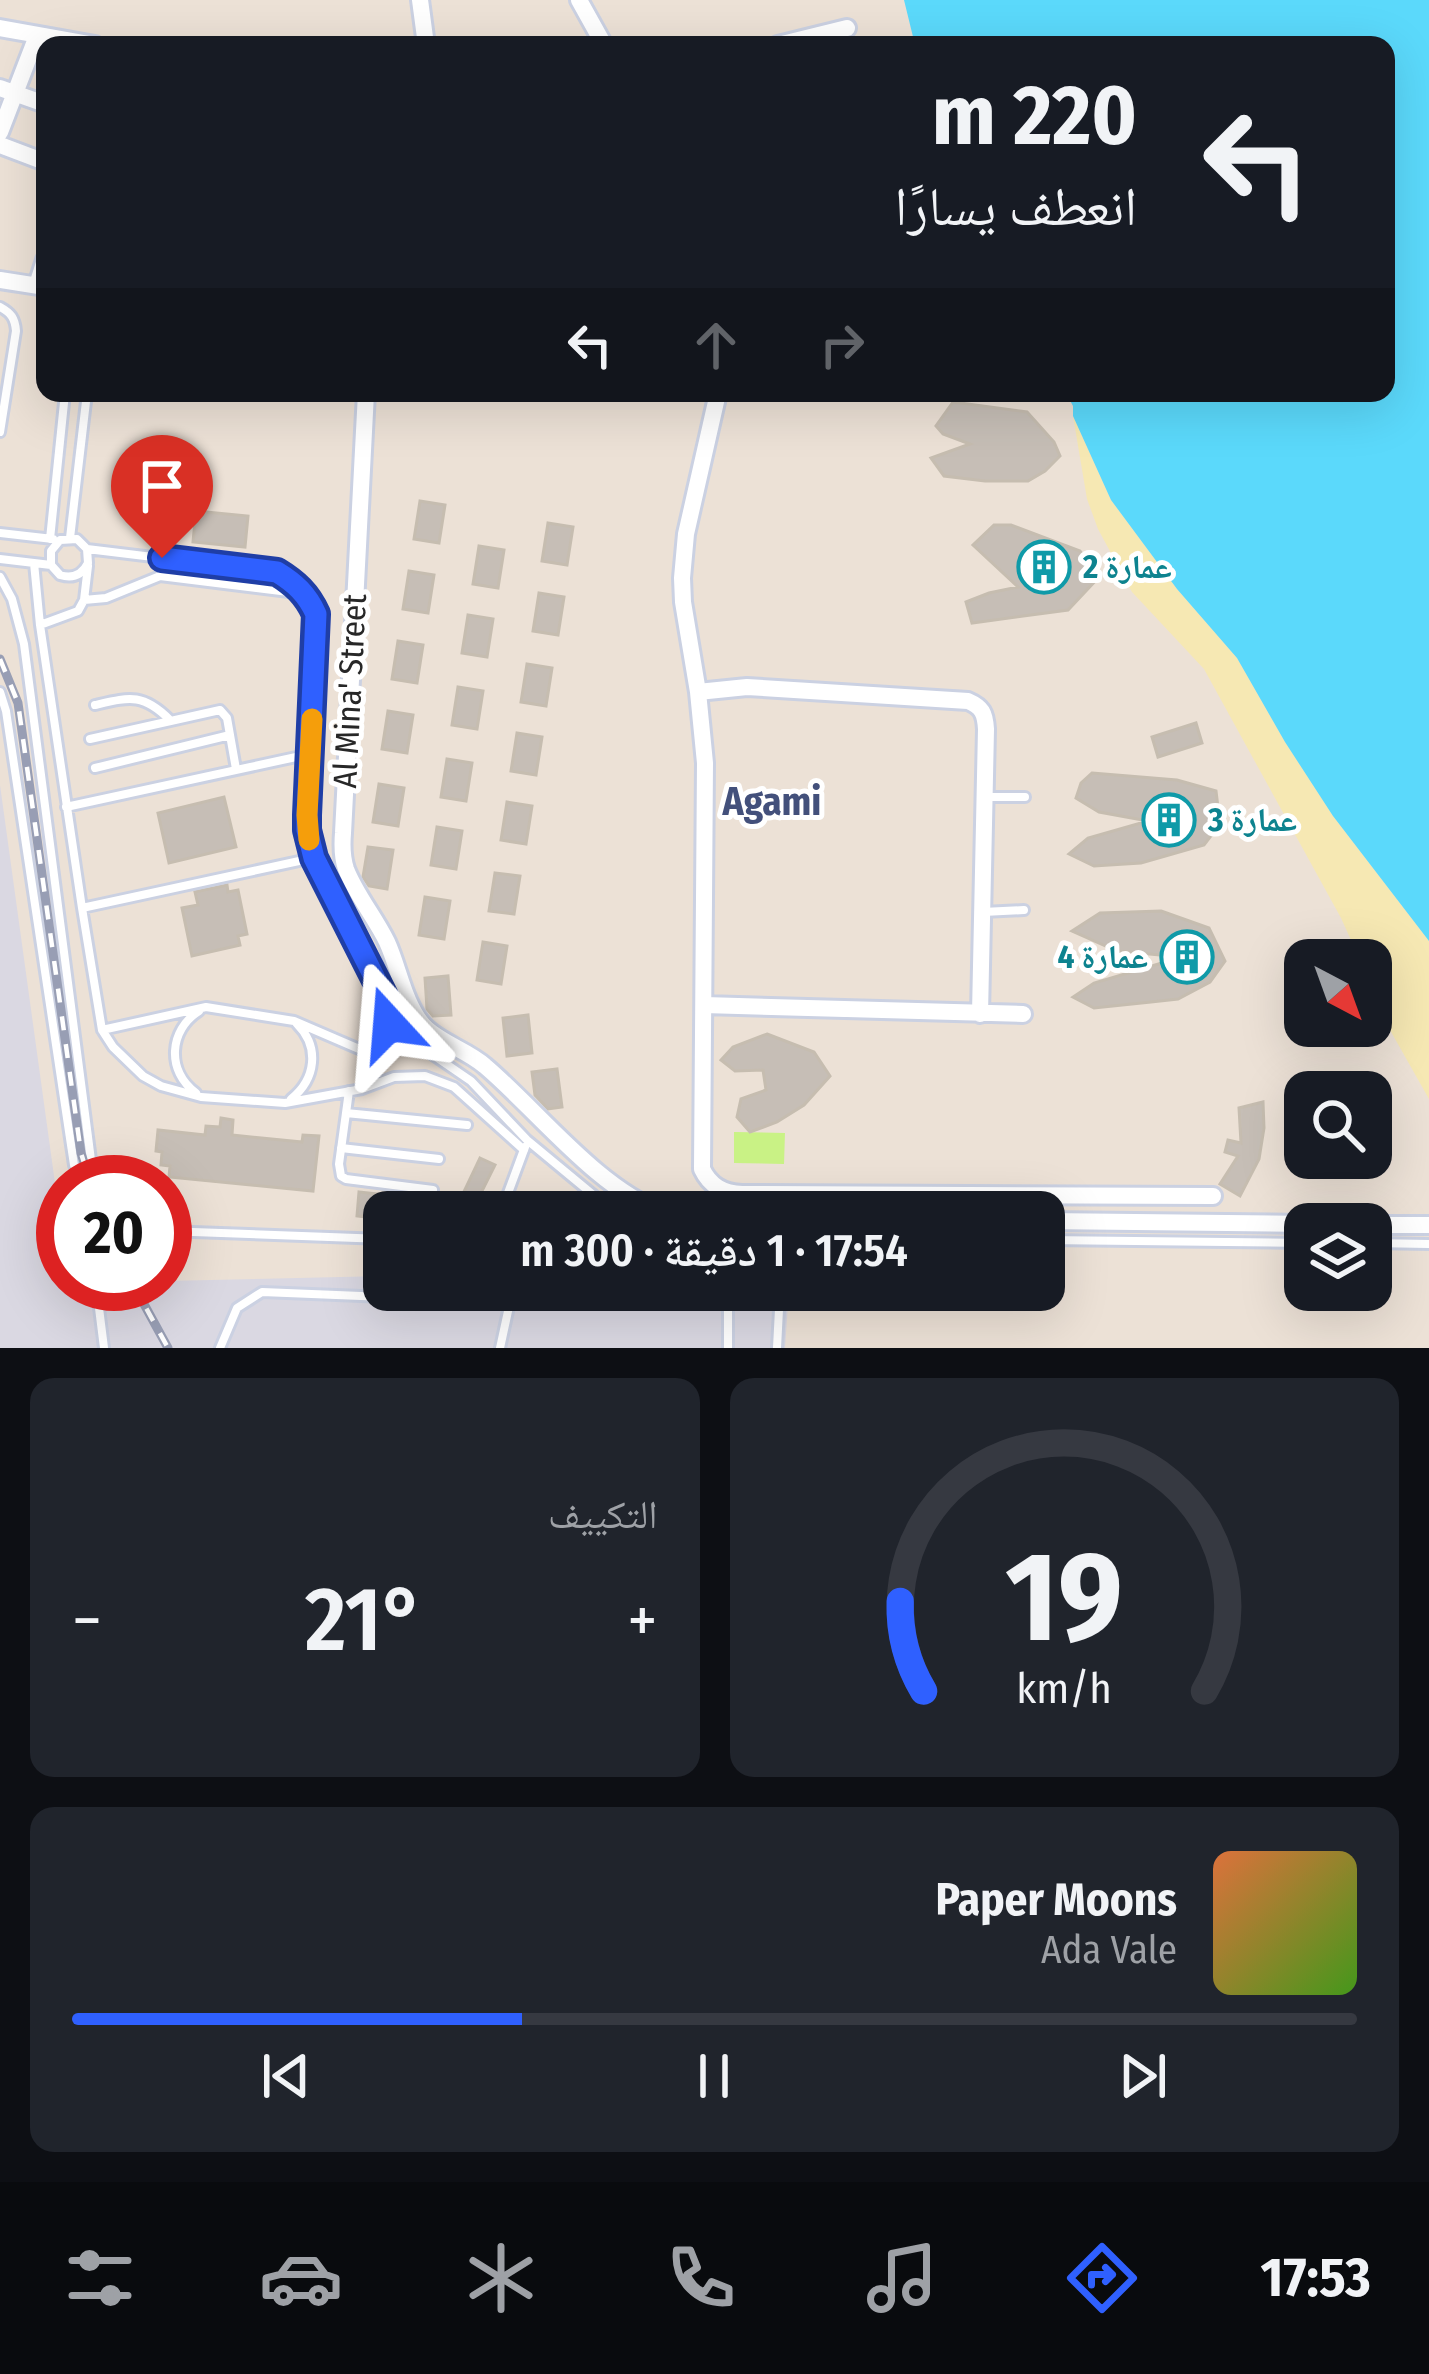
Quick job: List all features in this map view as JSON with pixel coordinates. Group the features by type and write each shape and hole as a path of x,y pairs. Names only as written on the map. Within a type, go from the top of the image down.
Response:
{"street":[{"path":"420,0 425,36"},
{"path":"579,0 599,36"},
{"path":"0,28 37,36"},
{"path":"815,36 847,28"},
{"path":"0,132 8,90 36,38"},
{"path":"0,145 36,159"},
{"path":"0,280 36,285"},
{"name":"Al Mina' Street","path":"366,402 342,851 346,868 424,1026 482,1063 558,1137 627,1191"},
{"path":"716,402 682,561 682,602 705,763 703,1169 707,1180 729,1193 1213,1196"},
{"path":"698,692 746,688 968,701 980,706 986,716 980,1014"},
{"path":"704,1005 1022,1014"},
{"path":"1065,1221 1284,1224"},
{"path":"1392,1225 1429,1226"}],"lane":[{"path":"0,307 9,311 16,331 4,376 0,432"},
{"path":"60,539 65,402"},
{"path":"85,402 51,565 67,577 80,574 88,563"},
{"path":"0,533 60,539 87,548 84,600 78,611 40,625"},
{"path":"87,548 277,572 304,594 316,614 307,830 314,858 401,1027 417,1044 471,1081 526,1145"},
{"path":"160,576 162,558"},
{"path":"0,559 51,565"},
{"path":"34,563 102,1030 127,1063 161,1086 201,1097 285,1103 362,1089 394,1077 440,1080 586,1191"},
{"path":"84,600 106,598 160,576 304,594"},
{"path":"0,578 20,621 90,1155"},
{"path":"0,692 73,1155"},
{"path":"95,705 133,697 172,721"},
{"path":"90,739 220,710 226,714 236,770"},
{"path":"95,768 230,735"},
{"path":"66,807 310,754"},
{"path":"985,797 1025,797"},
{"path":"82,908 314,858"},
{"path":"982,912 1024,910"},
{"path":"362,1089 380,1058 389,1006"},
{"path":"102,1030 206,1007 294,1021 380,1058"},
{"path":"201,1097 179,1074 175,1042 192,1015 206,1007"},
{"path":"285,1103 298,1094 313,1064 312,1048 294,1021"},
{"path":"349,1091 339,1170 346,1179 434,1190"},
{"path":"346,1113 467,1125"},
{"path":"509,1191 526,1145"},
{"path":"341,1148 439,1160"},
{"path":"192,1232 363,1238"},
{"path":"1065,1240 1284,1243"},
{"path":"1392,1243 1429,1244"},
{"path":"220,1348 237,1309 262,1292 363,1296"},
{"path":"99,1311 104,1348"},
{"path":"500,1348 508,1311"},
{"path":"728,1311 728,1348"},
{"path":"777,1348 779,1311"}],"shaded area":[{"path":"0,785 51,1155 36,1155 36,1311 192,1311 192,1280 363,1276 363,1311 788,1311 785,1348 0,1348"}],"sand":[{"path":"1073,416 1111,500 1177,589 1237,658 1333,816 1429,941 1429,1099 1392,1034 1392,939 1350,939 1204,669 1132,592 1087,499"}],"green space":[{"path":"734,1132 785,1133 784,1164 734,1163"}],"water":[{"path":"904,0 1429,0 1429,941 1333,816 1237,658 1177,589 1111,500 1071,402 1395,402 1395,36 913,36"}],"building":[{"path":"953,402 1027,412 1054,442 1060,456 1028,481 944,476 931,458 970,444 943,434 936,426"},
{"path":"420,501 445,505 439,543 414,539"},
{"path":"196,511 248,516 245,547 193,542"},
{"path":"548,523 573,527 567,565 542,561"},
{"name":"عمارة 2","path":"994,525 1011,525 1080,551 1098,578 1068,610 972,623 966,602 1018,587 973,545"},
{"path":"479,546 504,550 498,588 473,584"},
{"path":"409,571 434,575 428,613 403,609"},
{"path":"539,593 564,597 558,635 533,631"},
{"path":"468,615 493,619 487,657 462,653"},
{"path":"398,641 423,645 417,683 392,679"},
{"path":"527,664 552,668 546,706 521,702"},
{"path":"458,687 483,691 477,729 452,725"},
{"path":"388,711 413,715 407,753 382,749"},
{"path":"1196,723 1202,743 1158,757 1152,737"},
{"path":"517,733 542,737 536,775 511,771"},
{"path":"447,759 472,763 466,801 441,797"},
{"name":"عمارة 3","path":"1092,773 1177,780 1216,791 1220,824 1204,845 1141,863 1094,866 1069,854 1088,838 1148,821 1099,812 1076,798 1081,783"},
{"path":"379,784 404,788 398,826 373,822"},
{"path":"224,797 236,847 169,863 158,813"},
{"path":"507,802 532,806 526,844 501,840"},
{"path":"437,827 462,831 456,869 431,865"},
{"path":"368,847 393,850 387,889 369,886 363,877"},
{"path":"495,873 520,876 514,914 489,911"},
{"path":"227,885 228,892 238,890 247,934 238,936 240,945 192,956 182,908 198,905 195,892"},
{"path":"425,897 450,901 444,939 419,935"},
{"name":"عمارة 4","path":"1161,911 1209,928 1225,961 1210,982 1178,999 1151,1002 1094,1008 1073,997 1094,983 1182,957 1117,951 1072,931 1100,913"},
{"path":"483,942 507,946 501,984 477,980"},
{"path":"448,976 451,1015 433,1016 427,1009 425,978"},
{"path":"528,1015 532,1053 507,1056 503,1018"},
{"path":"767,1034 814,1052 830,1076 804,1105 750,1132 737,1117 741,1099 766,1090 763,1070 735,1071 721,1060 733,1047"},
{"path":"557,1069 562,1107 548,1109 535,1095 532,1072"},
{"path":"1263,1102 1259,1159 1240,1196 1220,1184 1238,1156 1225,1152 1228,1140 1241,1143 1239,1108"},
{"path":"221,1118 233,1120 232,1135 302,1142 303,1135 319,1136 313,1191 192,1179 192,1155 156,1151 158,1130 205,1135 206,1126 220,1127"},
{"path":"480,1158 495,1165 482,1191 464,1191"},
{"path":"359,1192 363,1192 363,1217 357,1216"}],"railway":[{"path":"0,659 18,703 82,1155"},
{"path":"148,1311 168,1348"}],"slow traffic":[{"path":"309,840 312,719"}],"place":[{"name":"عمارة 2","path":"1044,567"},
{"name":"عمارة 3","path":"1169,820"},
{"name":"عمارة 4","path":"1187,957"}],"district":[{"name":"Agami","path":"772,802"}],"route":[{"path":"162,558 277,572 311,603 316,614 309,844 389,1006 389,1024"}]}
